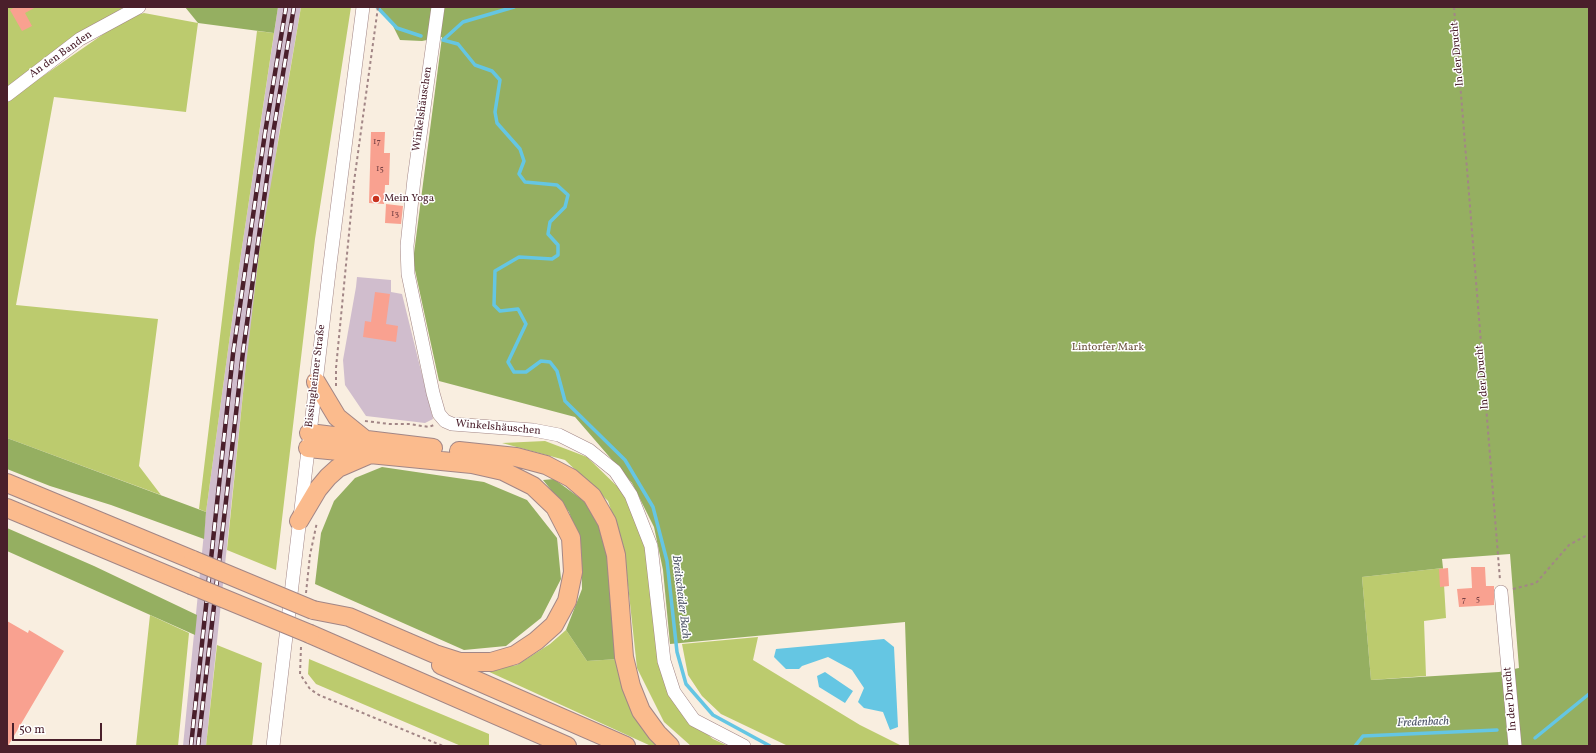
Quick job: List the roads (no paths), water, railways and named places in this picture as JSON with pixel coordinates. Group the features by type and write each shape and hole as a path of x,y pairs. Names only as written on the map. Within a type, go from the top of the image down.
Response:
{"highway":[{"path":"316,382 337,417 368,447"},
{"path":"309,440 368,447 472,464 503,471 533,486 554,507 571,538 574,572 567,601 554,625 536,641 515,655 491,662 460,662 434,654 349,617 314,610"},
{"path":"299,521 318,489 328,476 368,447 516,457 546,465 571,478 592,496 607,522 616,555 624,657 631,686 642,711 657,733 670,746"},
{"path":"7,483 314,610 626,746"},
{"path":"7,508 310,634 567,746"},
{"path":"457,697 467,712 531,742 536,746"}],"street":[{"name":"An den Banden","path":"7,95 80,40 138,7"},
{"name":"Winkelshäuschen","path":"438,7 414,179 407,246 408,274 439,414 445,421 452,424 533,430 559,435 589,450 615,470 631,495 651,546 664,661 674,692 694,720 744,746"},
{"name":"Bissingheimer Straße","path":"274,746 299,521 362,13"},
{"name":"In der Drucht","path":"1501,592 1515,746"}],"water":[{"path":"884,639 894,647 898,727 890,730 883,712 864,708 858,702 864,688 852,670 828,657 802,666 799,669 786,669 774,657 776,649"},
{"path":"825,672 853,691 845,703 819,687 817,676"}],"waterway":[{"name":"Breitscheider Bach","path":"377,7 397,28 421,36"},
{"path":"443,40 463,22 514,7"},
{"name":"Breitscheider Bach","path":"443,40 458,44 475,65 492,71 500,80 495,112 497,123 520,149 524,161 519,174 525,182 557,185 568,195 565,207 550,222 548,234 558,245 558,255 552,259 519,257 495,271 494,305 500,311 518,309 526,324 508,362 514,372 526,372 541,361 550,362 557,371 565,401 625,460 653,507 667,561 677,652 686,684 713,715 770,746"},
{"name":"Fredenbach","path":"1535,738 1589,694"},
{"name":"Fredenbach","path":"1355,746 1363,736 1497,730"}],"railway":[{"path":"191,746 233,354 265,133 286,7"},
{"path":"198,746 243,352 273,134 294,7"}],"place":[{"name":"Mein Yoga","path":"376,199"}],"park label":[{"name":"Lintorfer Mark","path":"1108,348"}]}
